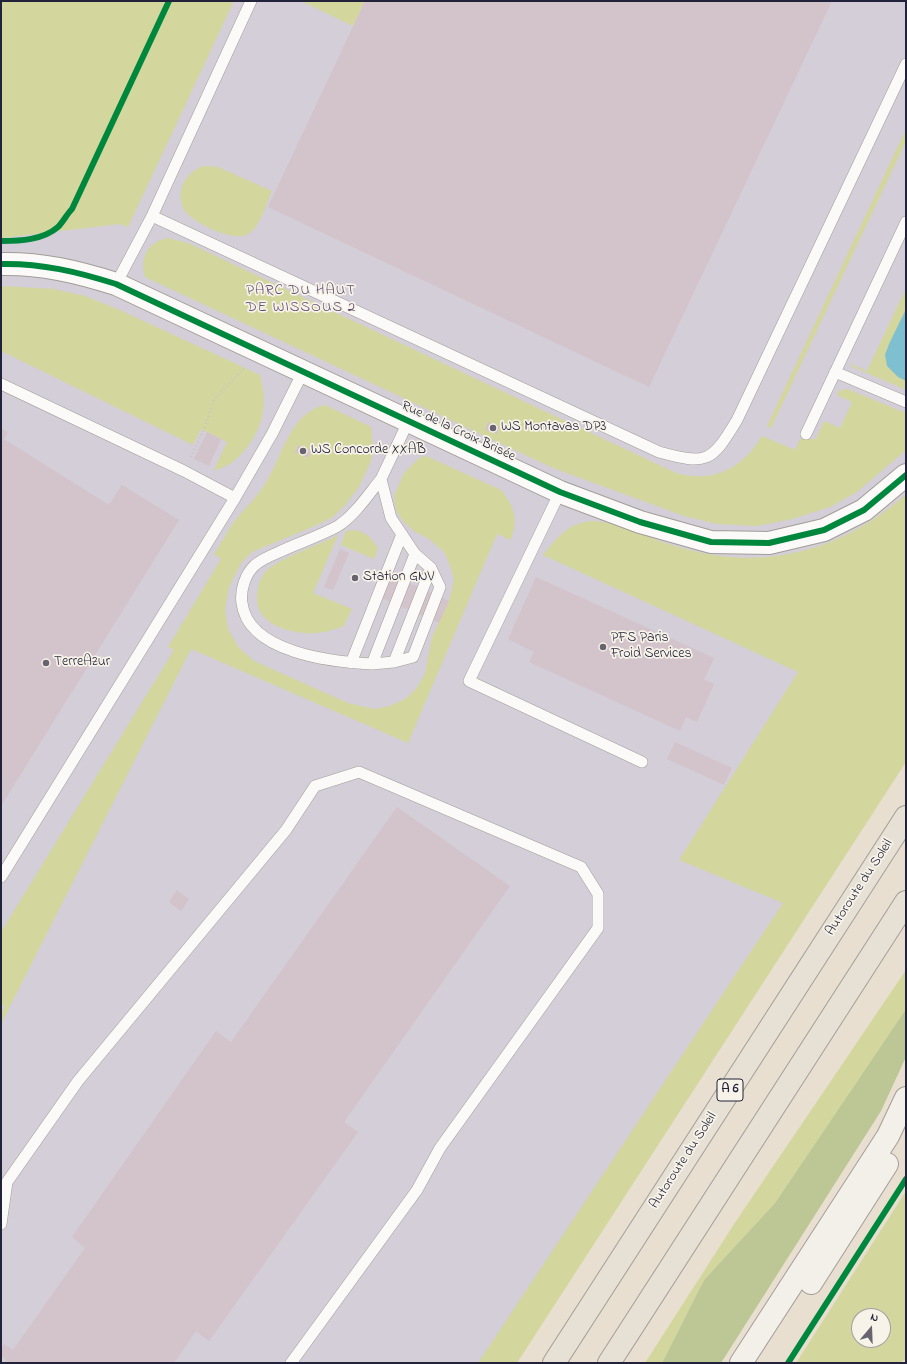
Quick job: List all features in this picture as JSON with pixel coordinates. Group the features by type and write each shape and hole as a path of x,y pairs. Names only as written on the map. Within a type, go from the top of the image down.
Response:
{"highway":[{"name":"Autoroute du Soleil","path":"554,1363 906,817"},
{"path":"609,1363 906,902"}],"main road":[{"path":"741,1363 888,1136 906,1098"},
{"path":"759,1363 865,1199 906,1130"}],"street":[{"name":"Rue de la Croix Brisée","path":"1,264 43,266 83,273 116,284 560,492 640,522 711,542 769,543 824,530 864,510 906,475"}],"lane":[{"path":"116,284 152,216 251,1"},
{"path":"152,216 659,452 687,459 708,457 722,444 737,420 906,64"},
{"path":"806,434 906,222"},
{"path":"1,877 235,498 272,434 303,372"},
{"path":"835,372 906,402"},
{"path":"1,384 235,498"},
{"path":"381,479 391,518 415,554 431,568 440,587 429,619 413,657 394,662 372,664 351,663 297,652 266,640 251,627 243,612 240,595 246,578 255,565 268,557 338,525 359,506 381,479 408,422"},
{"path":"560,492 469,681 642,762"},
{"path":"351,663 402,534"},
{"path":"372,664 415,554"},
{"path":"394,662 431,568"},
{"path":"1,1224 7,1182 78,1081 286,830 315,786 359,772 581,867 598,894 598,928 440,1148 417,1190 291,1363"}],"path":[{"path":"184,472 204,429 214,400 248,365"}],"shaded area":[{"path":"1,1 906,1 906,718 487,1363 1,1363"}],"green space":[{"path":"1,1 234,1 128,227 120,224 1,238"},
{"path":"301,1 365,1 353,26"},
{"path":"906,129 906,141 771,428 767,426"},
{"path":"203,166 218,167 272,191 260,220 248,234 234,236 224,234 196,221 185,211 181,197 183,184 191,173"},
{"path":"168,238 188,243 676,473 690,476 703,476 726,471 745,457 762,436 795,450 800,439 816,439 824,421 840,428 852,402 837,395 839,391 847,389 906,413 906,450 857,492 830,507 792,519 757,526 717,524 684,516 553,468 145,277 144,263 147,252 155,243"},
{"path":"1,286 54,289 85,296 122,311 260,375 264,407 261,421 253,439 231,463 223,468 214,470 227,442 201,429 193,445 1,351"},
{"path":"906,288 906,390 851,366 851,364 867,371"},
{"path":"325,405 371,427 373,448 371,461 359,487 345,505 333,517 252,552 241,563 229,587 225,609 228,629 239,648 254,661 348,703 374,709 390,706 405,699 416,689 425,674 432,637 449,601 454,580 450,565 444,552 429,539 414,531 403,521 396,510 394,496 404,473 419,458 426,456 501,490 509,502 514,514 515,519 511,540 497,534 408,743 191,649 1,1024 1,1013 5,1006 1,1004 1,932 174,650 168,647 221,559 214,554 228,531 237,518 254,499 270,476 294,427 302,417 312,410"},
{"path":"906,494 906,762 517,1363 478,1363 783,903 679,860 798,672 543,555 569,528 583,522 591,521 609,523 672,545 704,553 735,557 766,557 796,552 825,544 853,531 880,515"},
{"path":"357,530 369,536 378,548 374,559 341,545 346,531"},
{"path":"338,535 313,593 352,609 344,626 324,632 309,633 288,630 269,622 262,615 258,607 257,597 259,583 266,571 280,561"},
{"path":"906,970 906,1009 775,1203 704,1280 662,1363 645,1363 736,1221"},
{"path":"906,1009 906,1057 881,1111 721,1363 662,1363 704,1280 775,1203"},
{"path":"906,1191 906,1359 900,1363 796,1363"}],"water":[{"path":"906,309 906,381 898,377 887,366 885,355"}],"building":[{"path":"365,1 832,1 649,387 268,207"},
{"name":"WS Montavas DP3","path":"488,422 500,427 497,434 485,430"},
{"name":"TerreAzur","path":"1,428 8,432 4,439 109,505 122,485 179,520 1,806"},
{"path":"207,432 221,439 209,466 194,459"},
{"name":"WS Concorde XXAB","path":"298,445 311,451 308,458 295,452"},
{"path":"340,549 349,553 333,590 324,587"},
{"path":"383,572 449,601 439,623 373,594"},
{"path":"536,577 714,658 704,680 714,684 697,722 686,717 680,731 529,662 534,652 508,639"},
{"path":"675,742 732,768 724,785 667,759"},
{"path":"397,807 510,886 344,1122 358,1132 209,1341 196,1331 174,1363 4,1363 6,1360 1,1356 1,1349 4,1344 13,1350 85,1248 72,1237 216,1031 231,1042"},
{"path":"177,890 189,899 181,911 169,902"}],"cycle path":[{"path":"1,241 31,239 45,235 58,227 72,209 169,1"},
{"path":"1,264 30,265 59,269 116,284 560,492 640,522 711,542 769,543 824,530 864,510 906,475"},
{"path":"788,1363 906,1179"}],"place":[{"name":"WS Montavas DP3","path":"493,428"},
{"name":"WS Concorde XXAB","path":"303,451"},
{"name":"Station GNV","path":"355,578"},
{"name":"PFS Paris Froid Services","path":"603,647"},
{"name":"TerreAzur","path":"46,663"}],"district":[{"name":"PARC DU HAUT DE WISSOUS 2","path":"301,300"}]}
